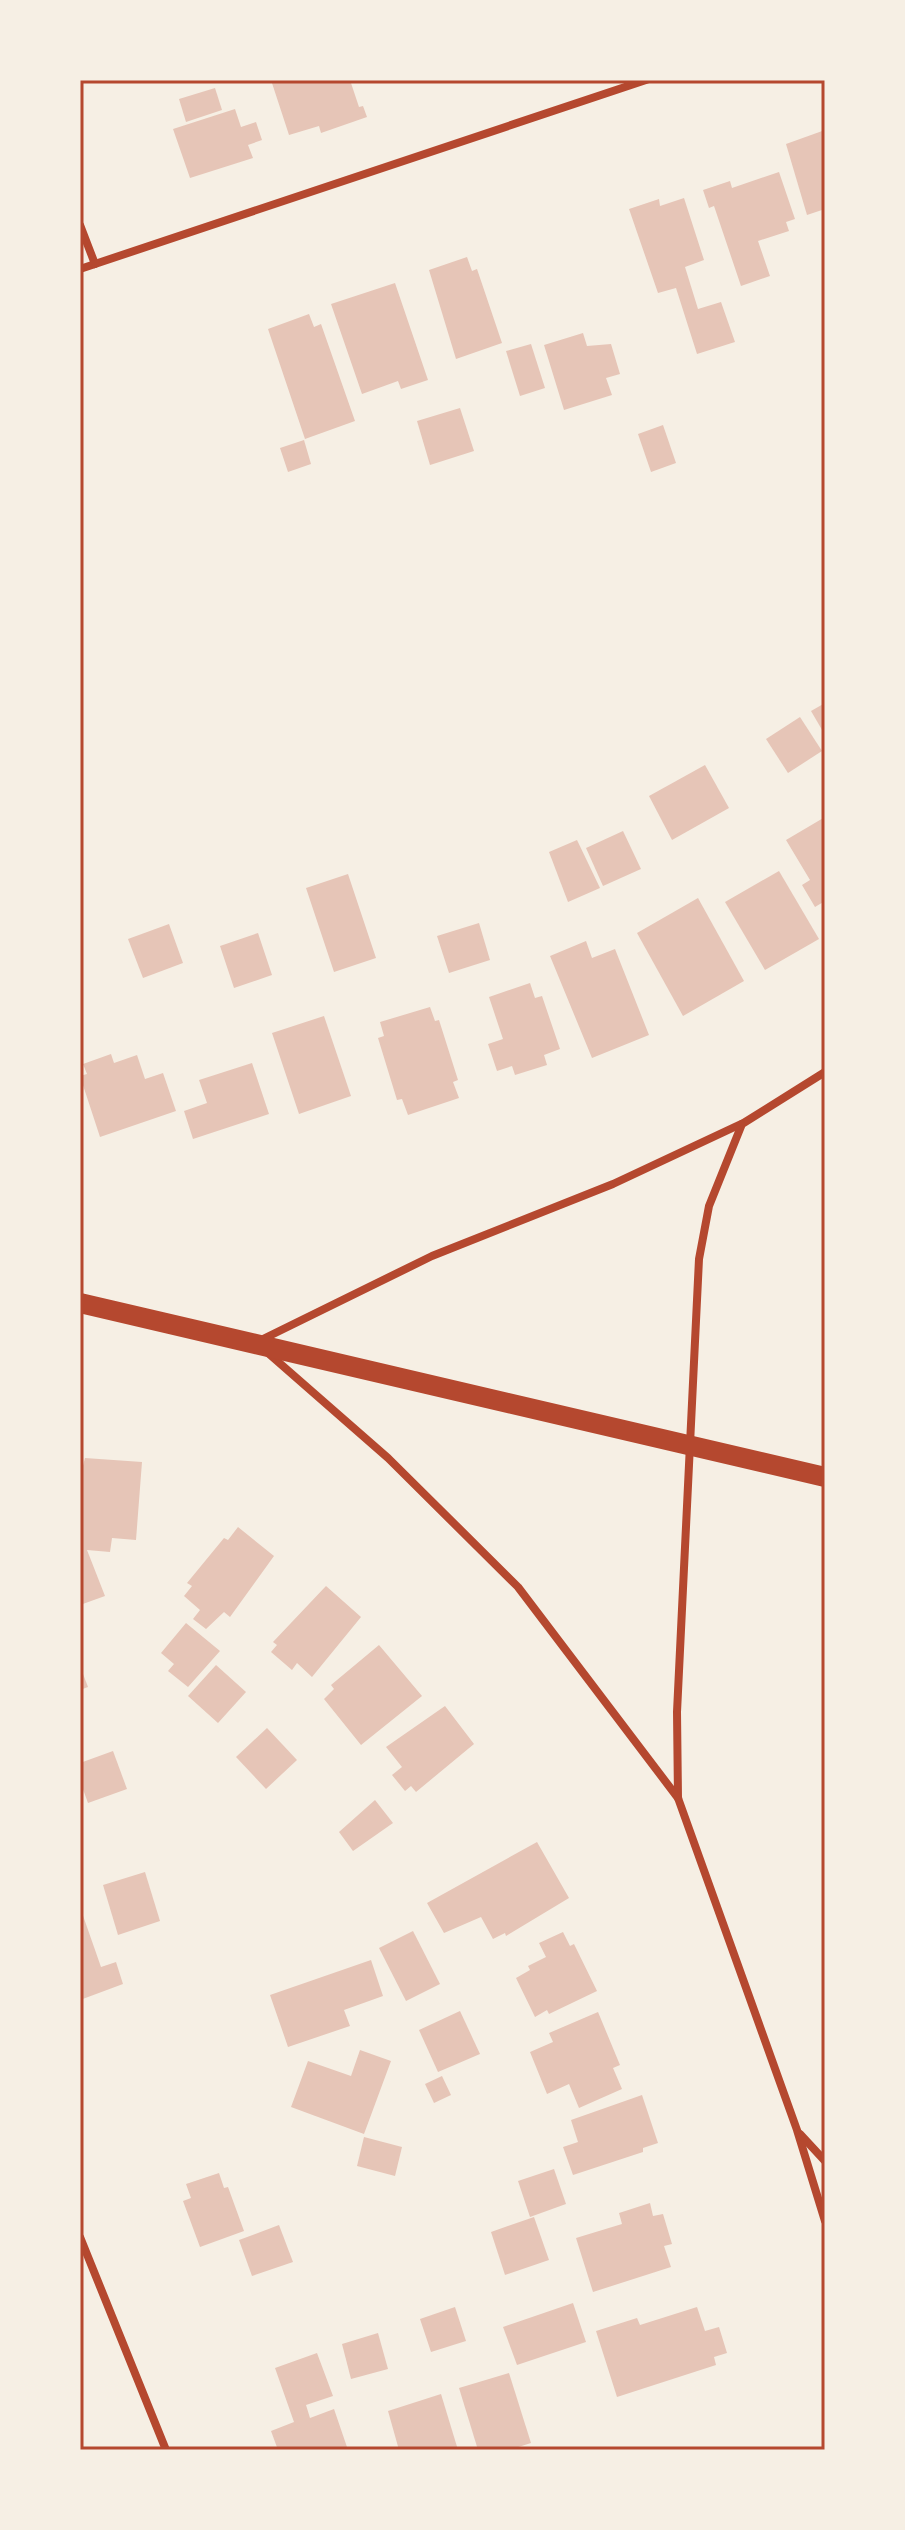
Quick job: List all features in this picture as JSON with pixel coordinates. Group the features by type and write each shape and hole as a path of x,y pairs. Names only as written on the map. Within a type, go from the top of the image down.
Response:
{"main road":[{"path":"80,1303 825,1477"}],"street":[{"path":"80,269 646,80"},
{"path":"80,225 95,264"},
{"path":"825,1072 742,1124 613,1184 432,1256 256,1343 388,1458 518,1587 678,1798 797,2130 825,2221"},
{"path":"678,1798 677,1712 699,1259 709,1206 742,1124"},
{"path":"797,2130 825,2161"},
{"path":"80,2237 166,2450"}],"building":[{"path":"271,80 350,80 359,107 363,106 367,117 321,133 319,126 289,135"},
{"path":"215,88 222,110 186,122 179,99"},
{"path":"235,109 241,127 256,122 262,140 248,145 253,158 190,178 173,129"},
{"path":"825,130 825,209 807,215 786,144"},
{"path":"779,172 795,219 786,222 789,231 758,241 770,276 741,286 714,206 709,208 703,190 730,181 732,188"},
{"path":"684,198 704,260 685,267 698,309 721,302 735,342 697,354 676,288 658,293 629,209 659,199 660,206"},
{"path":"467,257 472,271 477,269 502,343 456,359 429,270"},
{"path":"395,283 428,380 401,389 398,381 362,394 331,304"},
{"path":"309,314 314,327 321,324 355,421 305,439 268,329"},
{"path":"583,333 587,346 611,344 620,374 606,378 612,395 564,410 544,345"},
{"path":"531,344 545,388 520,396 506,351"},
{"path":"460,408 474,451 430,465 417,421"},
{"path":"663,425 676,463 651,472 638,434"},
{"path":"304,440 311,464 288,472 280,448"},
{"path":"825,703 825,735 811,711"},
{"path":"800,717 822,751 788,773 766,739"},
{"path":"705,765 729,808 672,840 649,796"},
{"path":"825,817 825,901 815,907 802,885 810,880 786,840"},
{"path":"623,831 641,869 603,886 586,848"},
{"path":"577,840 600,888 568,902 549,852"},
{"path":"779,871 819,939 765,970 725,902"},
{"path":"348,874 376,958 334,972 306,888"},
{"path":"698,898 744,981 683,1016 637,933"},
{"path":"479,923 490,960 449,973 437,936"},
{"path":"169,924 183,963 143,978 128,939"},
{"path":"258,933 272,975 234,988 220,946"},
{"path":"586,941 592,958 615,949 649,1035 592,1058 550,956"},
{"path":"530,983 535,998 542,996 560,1049 544,1055 547,1065 515,1075 512,1066 497,1071 488,1044 503,1039 489,997"},
{"path":"430,1007 435,1021 439,1020 458,1080 453,1082 459,1098 408,1115 402,1099 397,1100 378,1038 384,1036 380,1022"},
{"path":"324,1016 351,1096 299,1114 272,1033"},
{"path":"111,1054 114,1063 137,1055 145,1079 163,1073 176,1111 100,1137 80,1076 87,1074 83,1064"},
{"path":"252,1063 269,1114 193,1139 184,1111 207,1103 199,1080"},
{"path":"85,1458 142,1462 136,1540 112,1538 110,1552 87,1550 105,1596 80,1605 80,1477"},
{"path":"238,1527 274,1556 230,1617 224,1612 206,1629 193,1619 200,1610 184,1596 192,1586 187,1583 224,1538 228,1540"},
{"path":"326,1586 361,1617 312,1677 297,1663 292,1670 271,1652 277,1645 273,1642"},
{"path":"186,1623 220,1651 188,1687 168,1671 174,1664 161,1653"},
{"path":"379,1645 422,1696 361,1745 324,1699 334,1689 331,1685"},
{"path":"216,1665 246,1692 218,1723 188,1696"},
{"path":"80,1666 88,1687 80,1690"},
{"path":"445,1706 474,1744 416,1792 411,1786 405,1791 392,1775 402,1767 386,1747"},
{"path":"267,1728 297,1760 266,1789 236,1757"},
{"path":"113,1751 127,1789 88,1803 80,1781 80,1763"},
{"path":"375,1800 393,1823 353,1851 339,1832"},
{"path":"537,1842 569,1898 506,1936 505,1933 493,1939 481,1917 444,1933 427,1903"},
{"path":"145,1872 160,1921 118,1935 103,1885"},
{"path":"80,1907 101,1967 116,1962 123,1984 80,2000"},
{"path":"413,1931 440,1984 406,2001 379,1948"},
{"path":"563,1932 570,1946 574,1944 597,1991 549,2014 547,2010 535,2017 516,1978 530,1970 528,1966 546,1957 539,1943"},
{"path":"371,1960 383,1996 344,2010 350,2026 288,2047 270,1995"},
{"path":"460,2011 480,2054 438,2072 419,2030"},
{"path":"598,2012 620,2065 613,2068 622,2089 579,2108 569,2084 547,2094 530,2052 553,2042 549,2033"},
{"path":"360,2050 391,2061 364,2134 291,2107 308,2061 351,2076"},
{"path":"442,2076 451,2095 434,2103 425,2084"},
{"path":"642,2095 658,2143 643,2148 643,2152 573,2175 563,2147 578,2142 571,2120"},
{"path":"364,2137 402,2147 395,2176 357,2166"},
{"path":"554,2169 566,2204 530,2217 518,2181"},
{"path":"219,2173 224,2188 228,2187 244,2231 200,2247 183,2201 191,2198 186,2184"},
{"path":"650,2203 653,2216 663,2214 672,2244 664,2246 671,2267 593,2292 576,2238 622,2224 619,2213"},
{"path":"534,2217 549,2260 505,2275 491,2232"},
{"path":"279,2225 293,2262 252,2276 239,2240"},
{"path":"573,2303 586,2342 517,2365 503,2327"},
{"path":"455,2307 466,2341 431,2352 420,2319"},
{"path":"697,2307 705,2331 719,2327 727,2353 714,2357 716,2365 617,2397 596,2331 637,2318 640,2325"},
{"path":"378,2333 388,2369 351,2379 342,2344"},
{"path":"317,2353 333,2396 306,2405 310,2418 334,2409 348,2450 278,2450 271,2431 294,2422 275,2368"},
{"path":"509,2373 531,2443 509,2450 478,2450 459,2388"},
{"path":"441,2394 458,2450 399,2450 388,2411"}]}
